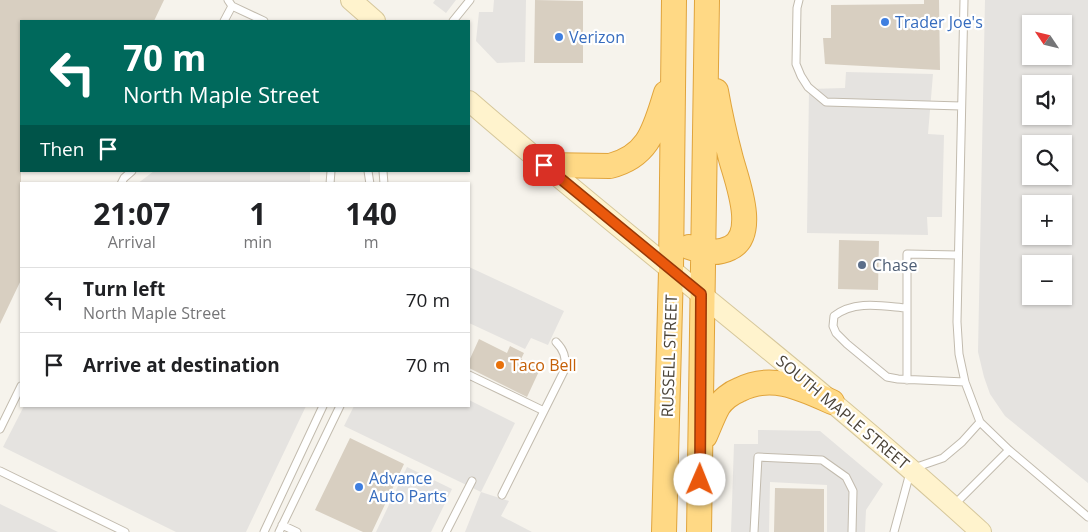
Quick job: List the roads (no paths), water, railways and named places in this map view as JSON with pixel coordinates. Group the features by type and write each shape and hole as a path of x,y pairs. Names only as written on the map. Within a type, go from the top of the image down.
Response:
{"highway":[{"name":"RUSSELL STREET","path":"664,532 671,270 674,0"},
{"name":"RUSSELL STREET","path":"699,532 701,294 707,0"},
{"path":"671,234 688,246 703,251 721,252 736,245 742,234 744,221 742,200 720,115 707,32"},
{"path":"544,165 610,166 640,152 652,134 673,75"},
{"path":"701,444 718,406 733,393 748,385 770,381 794,385 832,402"}],"main road":[{"path":"350,0 374,20"},
{"name":"SOUTH MAPLE STREET","path":"471,104 832,402 981,532"}],"lane":[{"path":"454,20 470,0"},
{"path":"798,0 796,8 796,64 808,87 826,102 961,106"},
{"path":"964,0 957,322 959,354 965,382 980,422 1009,450 1088,517"},
{"path":"224,20 230,3 262,20"},
{"path":"121,182 131,172"},
{"path":"907,380 907,254 958,255"},
{"path":"907,308 858,305 843,310 834,316 833,326 836,333 847,344 887,377 907,380 965,382"},
{"path":"502,496 565,369 566,358 563,349 556,342"},
{"path":"470,375 544,410"},
{"path":"0,429 20,388"},
{"path":"264,532 324,407"},
{"path":"279,532 340,407"},
{"path":"894,532 911,469 943,458 962,442 980,422"},
{"path":"953,506 1009,450"},
{"path":"754,532 758,457 822,460 846,477 853,492 852,532"},
{"path":"0,471 125,532"},
{"path":"446,532 472,481"},
{"path":"282,525 298,532"}],"place":[{"name":"Trader Joe's","path":"885,22"},
{"name":"Verizon","path":"559,37"},
{"name":"Chase","path":"862,265"},
{"name":"Taco Bell","path":"500,365"},
{"name":"Advance Auto Parts","path":"359,487"}]}
